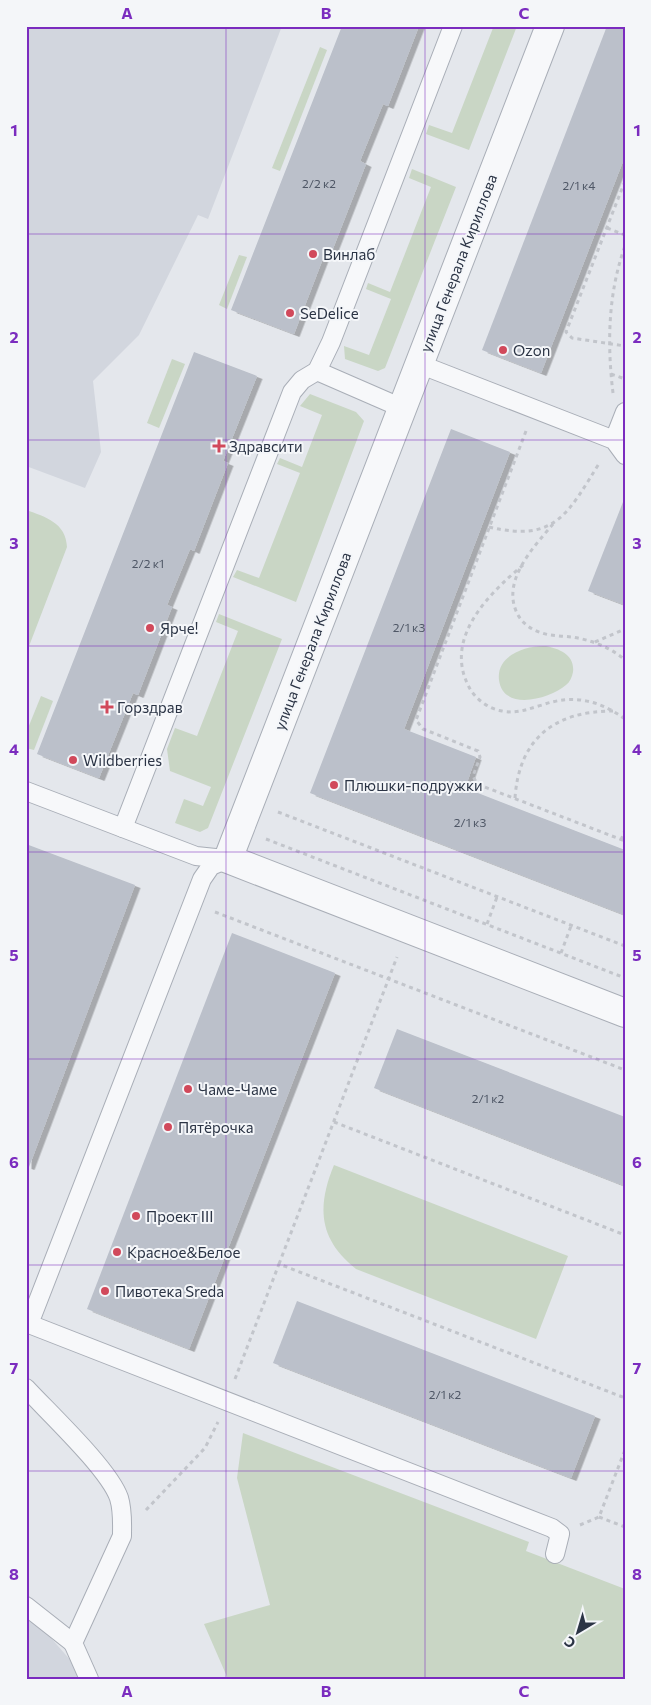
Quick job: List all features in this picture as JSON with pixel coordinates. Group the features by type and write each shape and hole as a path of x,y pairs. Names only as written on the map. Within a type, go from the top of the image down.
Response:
{"street":[{"name":"улица Генерала Кириллова","path":"228,859 550,26"},
{"path":"228,859 625,1013"}],"lane":[{"path":"123,828 292,392 302,380 317,371 331,342 453,26"},
{"path":"419,364 614,440 625,455"},
{"path":"317,371 402,408"},
{"path":"614,440 625,412"},
{"path":"26,790 196,856 228,859"},
{"path":"228,859 215,863 207,870 192,903 28,1324 552,1528 560,1534 555,1554"},
{"path":"26,1388 103,1471 118,1496 123,1518 122,1536 73,1643"},
{"path":"26,1606 73,1643 90,1679"}],"path":[{"path":"625,181 566,332 572,338 625,346"},
{"path":"607,228 625,235"},
{"path":"610,369 614,291 618,266 625,246"},
{"path":"611,374 625,379"},
{"path":"535,409 416,717 418,725 423,729 478,751 480,757 473,776 475,782 623,840 625,830"},
{"path":"614,440 573,504 553,524 523,565 516,577 512,596 514,609 520,619 539,632 594,642 625,660"},
{"path":"489,527 512,532 526,532 553,524"},
{"path":"523,565 489,596 471,621 462,651 462,669 471,691 488,706 500,711 516,713 561,699 576,699 590,701 615,712 625,719"},
{"path":"594,642 625,629"},
{"path":"515,798 519,767 531,744 541,734 555,724 579,714 615,712"},
{"path":"275,811 625,946"},
{"path":"239,829 625,978"},
{"path":"487,924 498,897"},
{"path":"192,903 625,1070"},
{"path":"561,953 571,926"},
{"path":"245,1352 399,953"},
{"path":"334,1122 625,1235"},
{"path":"279,1264 625,1398"},
{"path":"122,1536 204,1448 214,1433 226,1400"},
{"path":"625,1450 599,1517 625,1527"}],"shaded area":[{"path":"26,26 282,26 208,219 198,215 139,335 93,381 101,452 85,488 26,466"},
{"path":"28,1612 87,1679 26,1679"}],"green space":[{"path":"489,26 517,26 469,150 426,134 429,125 452,133 493,28"},
{"path":"320,47 327,50 280,171 272,168"},
{"path":"412,169 456,187 385,368 378,371 345,359 344,346 369,355 391,299 366,289 368,283 390,292 431,187 409,178"},
{"path":"239,255 247,257 227,309 219,305"},
{"path":"172,359 185,364 159,428 147,423"},
{"path":"310,394 356,412 364,421 296,602 233,577 237,570 259,578 300,473 277,464 280,458 302,467 322,415 300,406"},
{"path":"26,510 54,522 63,532 67,547 26,654"},
{"path":"219,614 282,639 208,828 200,832 175,823 184,799 203,806 211,787 170,771 167,749 175,728 197,736 238,631 216,622"},
{"path":"546,646 561,651 572,661 573,672 566,685 549,695 528,700 509,696 502,690 499,671 502,664 508,658 514,653 530,647"},
{"path":"41,696 53,701 34,750 26,748 26,733"},
{"path":"334,1165 568,1256 536,1339 356,1269 343,1258 334,1246 324,1221 325,1194"},
{"path":"243,1433 529,1542 526,1551 625,1589 625,1679 228,1679 204,1624 270,1605 237,1478"}],"building":[{"path":"342,26 419,26 388,106 383,104 360,161 366,164 332,251 327,248 294,334 231,310"},
{"path":"607,26 625,26 625,156 541,373 482,350"},
{"path":"194,352 257,376 223,461 228,463 194,551 190,549 167,605 172,607 138,695 133,693 99,778 37,754"},
{"path":"451,429 510,452 404,729 476,757 465,788 625,850 625,915 310,793"},
{"path":"623,502 625,502 625,605 588,591"},
{"path":"26,844 135,885 29,1167 26,1166"},
{"path":"232,933 335,973 189,1349 87,1309"},
{"path":"397,1029 625,1117 625,1186 374,1088"},
{"path":"297,1301 595,1416 571,1478 273,1363"}],"place":[{"name":"Винлаб","path":"313,254"},
{"name":"SeDelice","path":"290,313"},
{"name":"Ozon","path":"503,350"},
{"name":"Здравсити","path":"219,446"},
{"name":"Ярче!","path":"150,628"},
{"name":"Горздрав","path":"107,707"},
{"name":"Wildberries","path":"73,760"},
{"name":"Плюшки-подружки","path":"334,785"},
{"name":"Чаме-Чаме","path":"188,1089"},
{"name":"Пятёрочка","path":"168,1127"},
{"name":"Проект III","path":"136,1216"},
{"name":"Красное&Белое","path":"117,1252"},
{"name":"Пивотека Sreda","path":"105,1291"}]}
